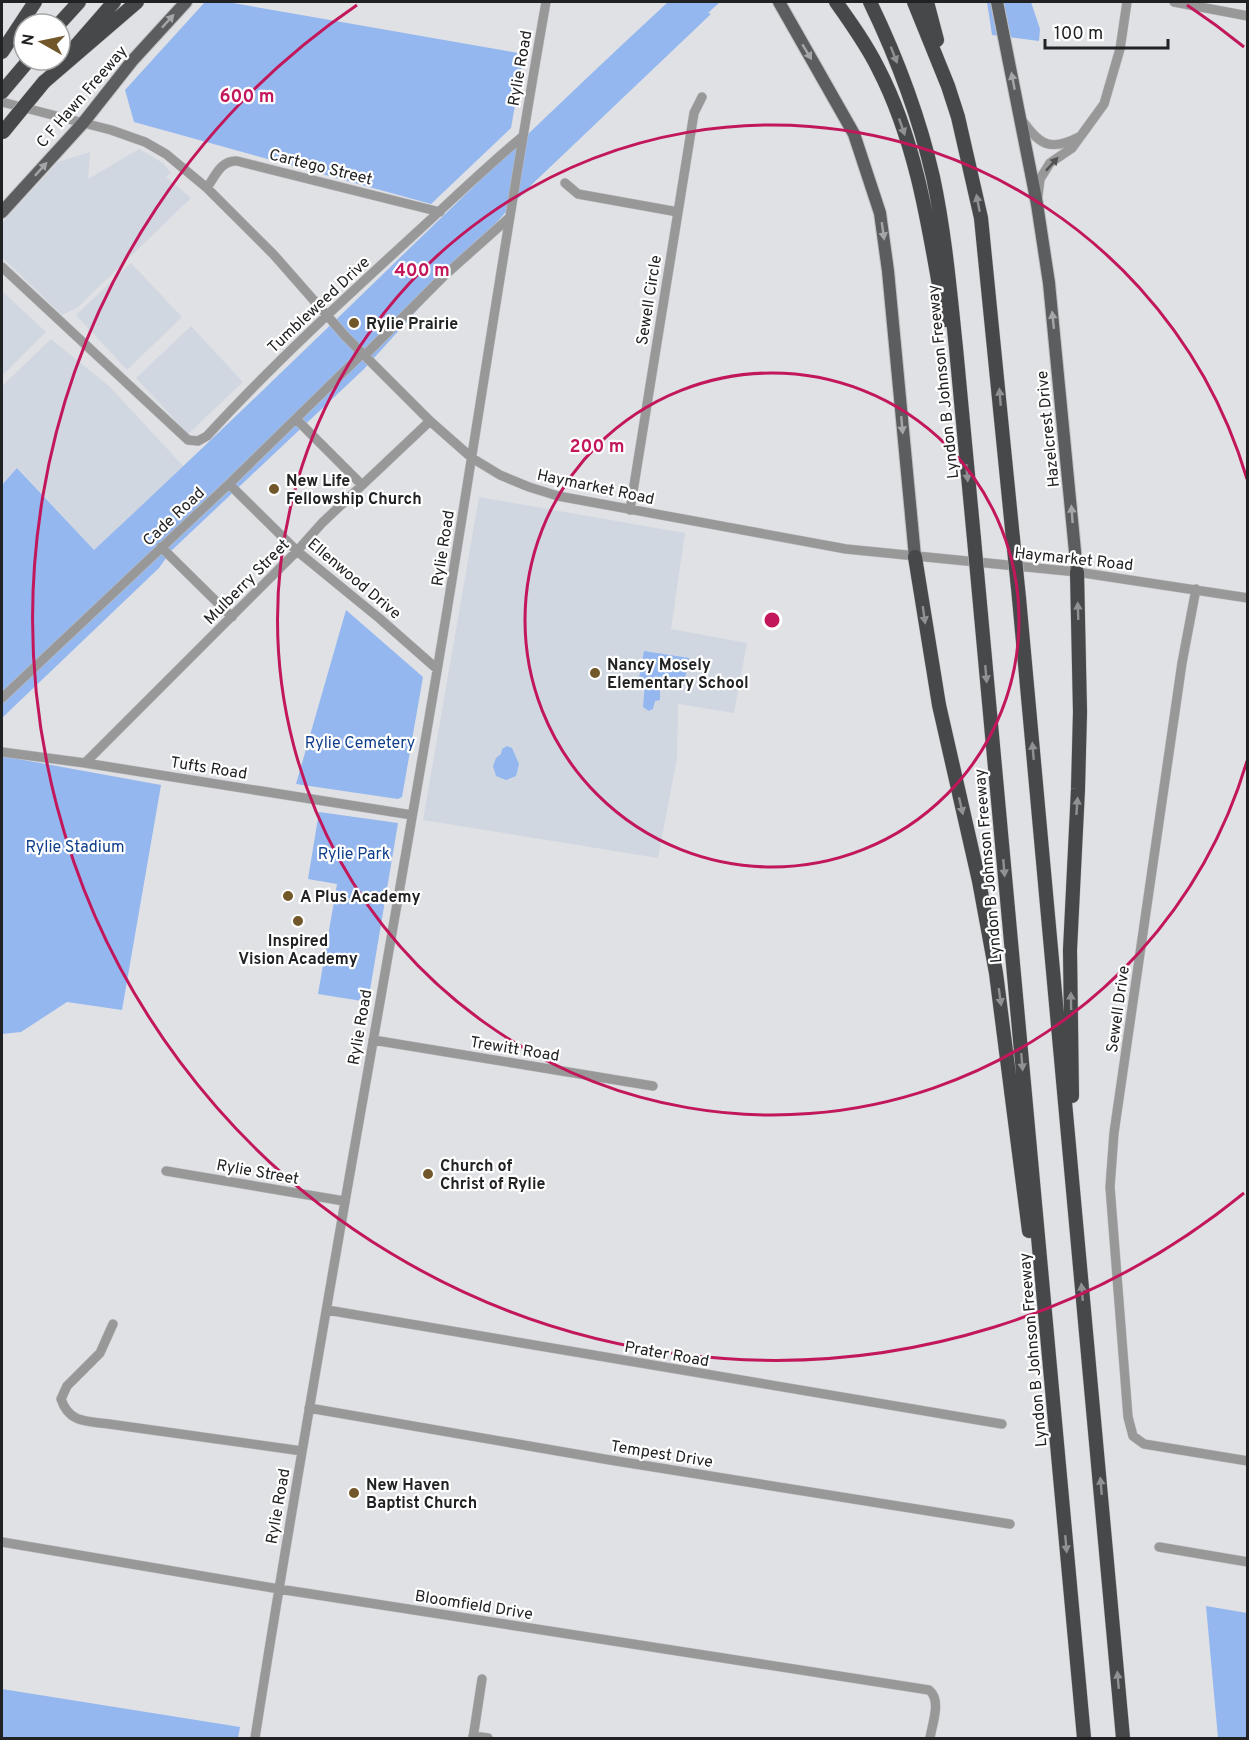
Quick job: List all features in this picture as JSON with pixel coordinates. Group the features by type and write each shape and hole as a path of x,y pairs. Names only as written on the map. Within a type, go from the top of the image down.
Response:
{"highway":[{"path":"2,52 35,2"},
{"path":"2,133 114,2"},
{"path":"44,82 137,2"},
{"path":"836,2 879,69 912,158 930,234 964,433"},
{"name":"Lyndon B Johnson Freeway","path":"870,2 888,38 906,85 932,176 942,225 950,285 1084,1738"},
{"path":"914,2 948,86"},
{"path":"927,2 971,170 982,228 1019,598 1123,1738"},
{"path":"2,93 18,72"},
{"path":"915,557 939,705 979,881 996,973 1021,1176 1051,1381"},
{"path":"1074,1206 1070,950 1080,712 1077,572"}],"main road":[{"name":"C F Hawn Freeway","path":"2,212 83,123 132,62 186,2"},
{"path":"778,2 854,134 880,213 888,271 915,557"},
{"path":"998,2 1037,204"},
{"name":"Hazelcrest Drive","path":"1037,204 1049,283 1077,572"}],"street":[{"name":"Rylie Road","path":"255,1738 344,1201 437,669 522,137 546,2"},
{"path":"1037,204 1040,178 1050,163 1072,148 1104,104 1120,49 1127,2"},
{"path":"1174,2 1248,16"},
{"name":"Sewell Circle","path":"630,510 694,113 702,97"},
{"name":"Haymarket Road","path":"2,102 145,142 166,154 207,188 274,255 364,354 430,421 472,458 500,476 529,488 630,510 846,549 1077,572 1248,598"},
{"path":"1021,118 1037,139 1049,145 1064,144 1083,135"},
{"name":"Tumbleweed Drive","path":"2,267 188,440 198,441 207,436 252,387 327,314 522,137"},
{"name":"Cartego Street","path":"207,188 223,164 229,160 440,212"},
{"path":"565,183 578,194 678,212"},
{"name":"Cade Road","path":"2,698 229,484 444,276 510,217"},
{"path":"296,419 362,485"},
{"name":"Mulberry Street","path":"86,763 297,551 322,523 430,421"},
{"name":"Ellenwood Drive","path":"229,484 297,551 380,618 437,669"},
{"path":"161,547 232,617"},
{"name":"Sewell Drive","path":"1196,590 1180,675 1114,1133 1110,1187 1128,1417 1133,1436 1144,1444 1248,1461"},
{"name":"Tufts Road","path":"2,752 86,763 412,815"},
{"name":"Trewitt Road","path":"373,1040 653,1086"},
{"name":"Rylie Street","path":"166,1171 344,1201"},
{"name":"Prater Road","path":"327,1310 1002,1424"},
{"path":"113,1324 100,1353 67,1386 61,1399 65,1410 71,1416 109,1424 302,1451"},
{"name":"Tempest Drive","path":"309,1408 610,1460 1010,1524"},
{"name":"Bloomfield Drive","path":"2,1542 279,1589 929,1690 934,1694 936,1701 930,1738"},
{"path":"1159,1547 1248,1562"},
{"path":"483,1679 473,1737 488,1738"}],"shaded area":[{"path":"139,149 163,163 171,173 166,177 191,198 77,308 62,315 2,257 2,223 58,162 90,152 88,179"},
{"path":"131,263 182,317 127,370 76,315"},
{"path":"2,291 46,332 2,376"},
{"path":"191,326 243,382 188,434 136,378"},
{"path":"51,339 110,387 184,467 94,550 18,468 2,485 2,386"},
{"name":"Nancy Mosely Elementary School","path":"479,497 685,533 671,629 747,643 734,713 678,704 677,758 658,858 423,820"}],"green space":[{"path":"205,2 227,2 524,54 511,128 431,204 134,122 125,90"},
{"path":"668,2 720,2 708,13 711,14 525,191 364,369 171,551 159,568 2,718 2,485 17,468 94,550"},
{"path":"987,2 1031,2 1040,29 1039,41 992,35"},
{"name":"Rylie Cemetery","path":"346,610 423,677 402,797 398,799 296,784"},
{"path":"644,651 689,658 684,685 660,682 660,700 655,701 653,709 649,711 643,707 645,684 656,681 639,678"},
{"path":"507,746 512,748 519,764 516,776 506,780 496,776 493,766 502,749"},
{"name":"Rylie Stadium","path":"2,756 161,785 122,1010 67,1002 21,1032 2,1034"},
{"name":"Rylie Park","path":"319,812 398,823 368,1002 318,994 337,884 308,879"},
{"path":"1206,1606 1247,1613 1247,1738 1218,1738"},
{"path":"2,1689 240,1727 238,1738 2,1738"}],"place":[{"name":"Rylie Prairie","path":"354,323"},
{"name":"New Life Fellowship Church","path":"274,489"},
{"name":"Nancy Mosely Elementary School","path":"595,673"},
{"name":"A Plus Academy","path":"288,896"},
{"name":"Inspired Vision Academy","path":"298,921"},
{"name":"Church of Christ of Rylie","path":"428,1174"},
{"name":"New Haven Baptist Church","path":"354,1493"}]}
